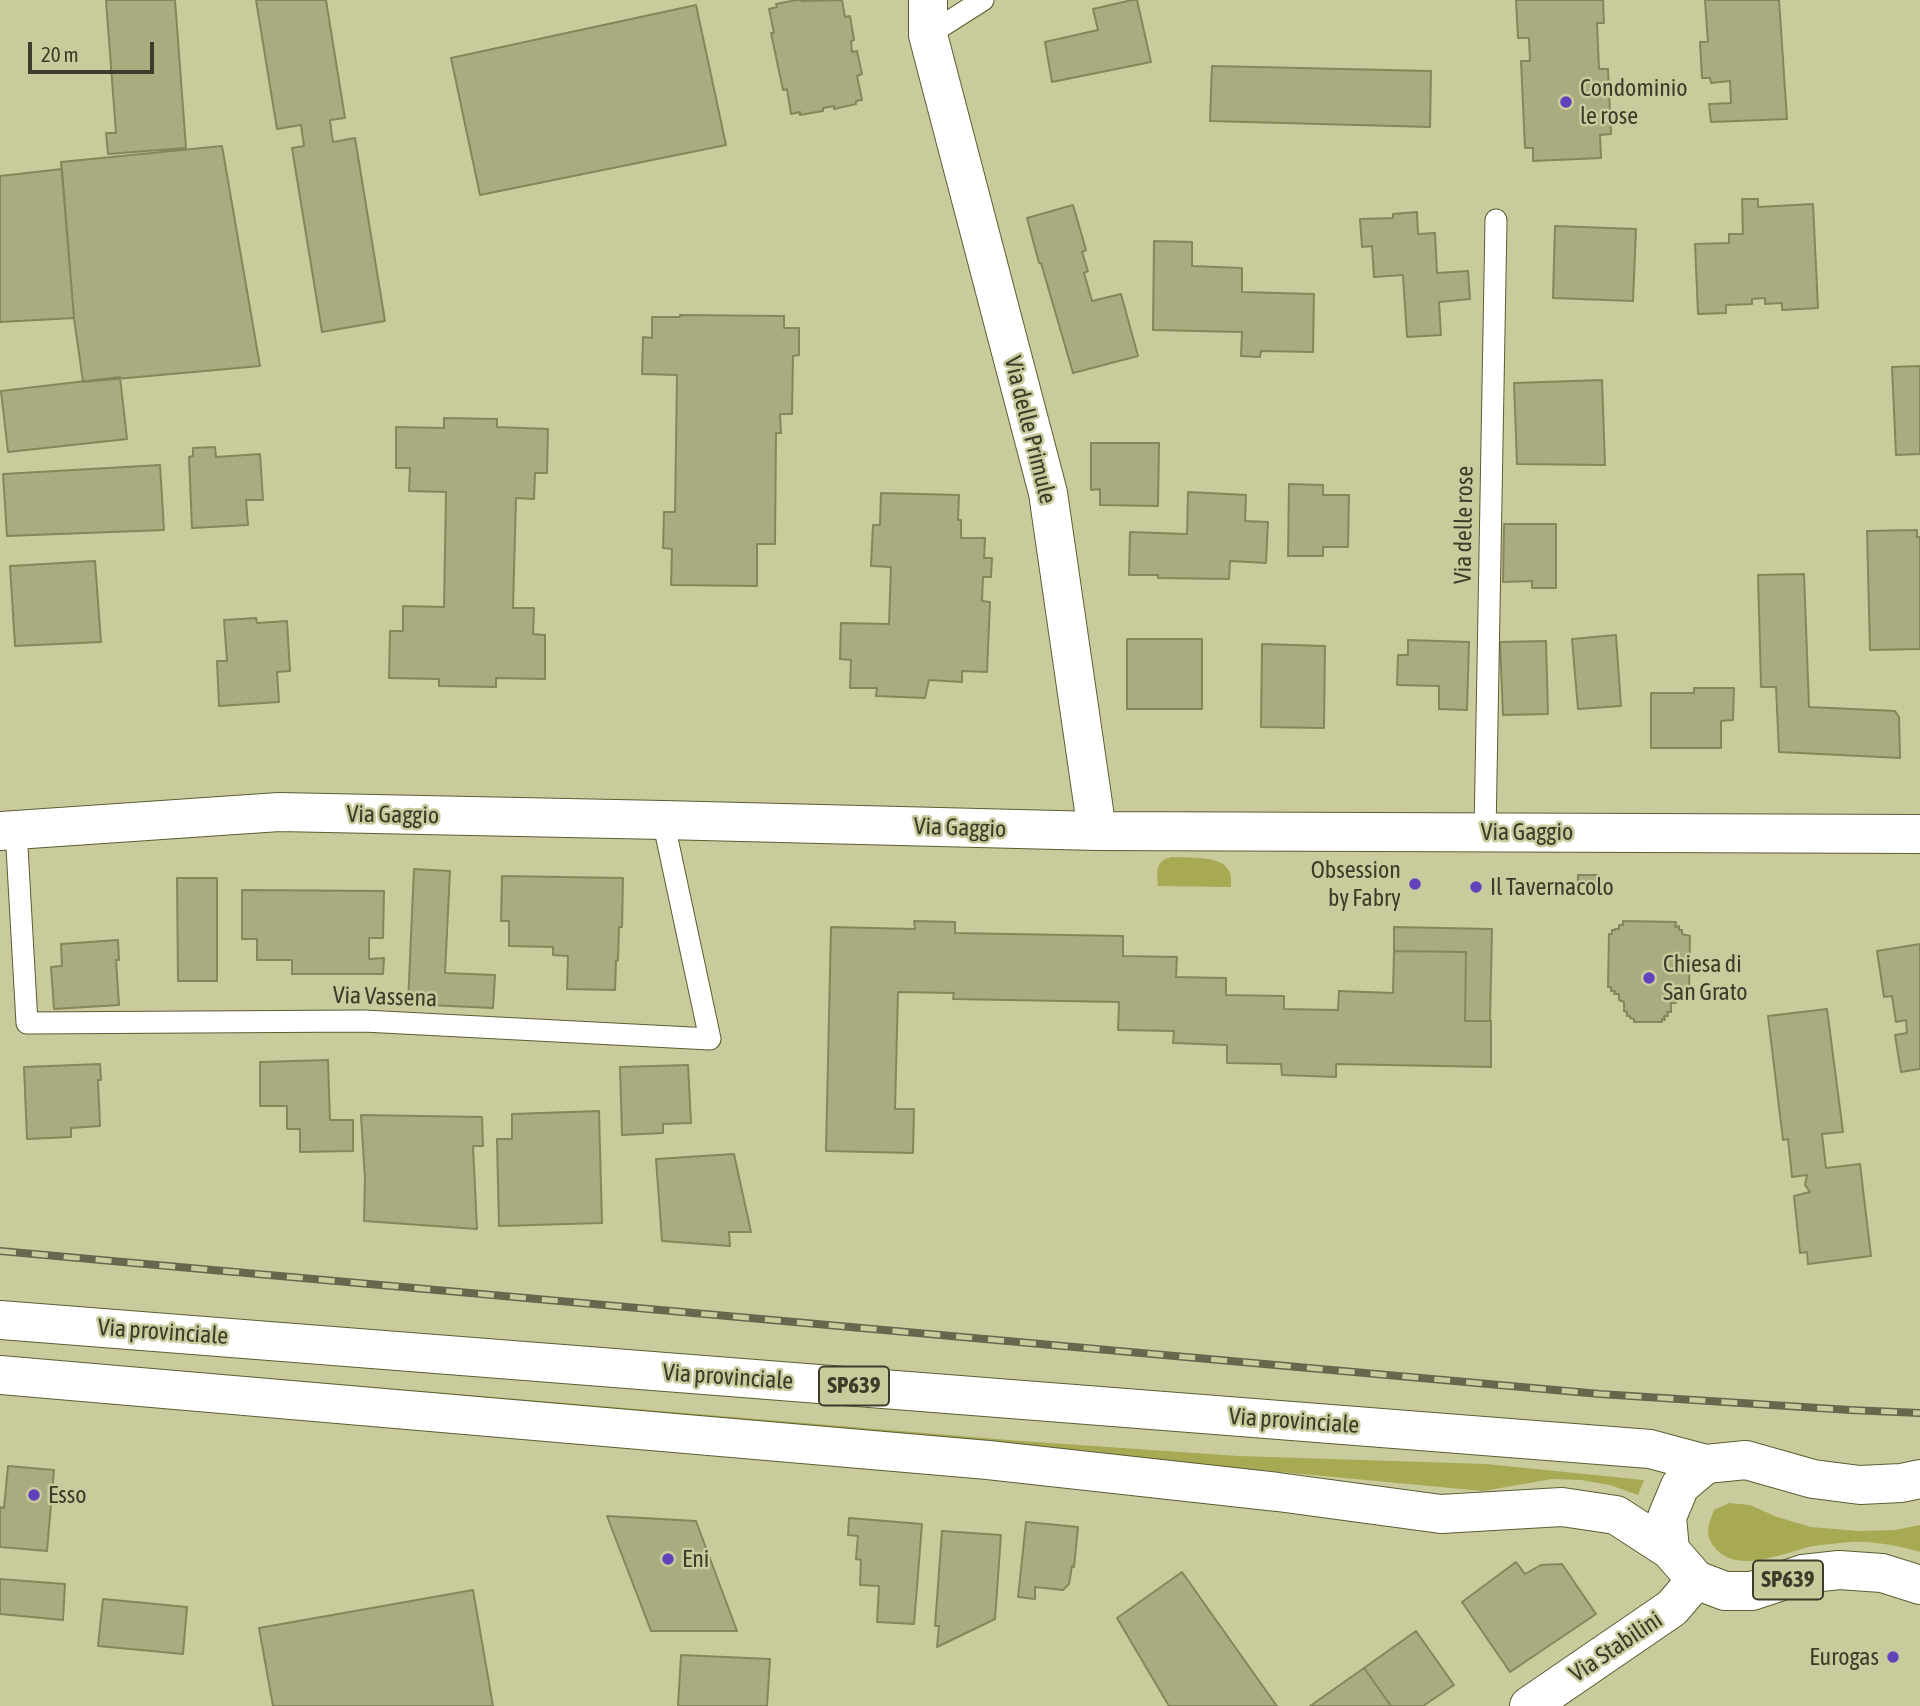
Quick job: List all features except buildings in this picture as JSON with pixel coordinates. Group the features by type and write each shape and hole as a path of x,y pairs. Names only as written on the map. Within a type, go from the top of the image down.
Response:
{"main road":[{"name":"Via delle Primule","path":"928,18 1048,493 1097,831"},
{"name":"Via Gaggio","path":"8,831 279,812 1097,831 1920,835"},
{"name":"Via provinciale","path":"0,1320 1650,1449 1706,1464"},
{"path":"0,1375 988,1460 1278,1492 1441,1514 1562,1507 1616,1515 1670,1550 1696,1580"},
{"name":"SP639","path":"1706,1464 1746,1460 1813,1479 1860,1485 1920,1479"},
{"path":"1670,1550 1667,1517 1675,1496 1680,1486 1706,1464"},
{"name":"SP639","path":"1696,1580 1725,1591 1752,1591 1803,1574 1839,1570 1882,1573 1920,1585"},
{"name":"Via Stabilini","path":"1529,1706 1672,1608 1696,1580"}],"lane":[{"name":"Via delle Primule","path":"928,18 983,0"},
{"name":"Via delle rose","path":"1485,832 1496,220"},
{"name":"Via Vassena","path":"8,831 27,1023 365,1021 710,1039 663,820"}],"shaded area":[{"path":"1172,857 1204,858 1219,862 1230,873 1231,887 1158,886 1160,864"},
{"path":"0,1356 1021,1441 1238,1456 1486,1464 1644,1480 1638,1495 1610,1485 1552,1479 1483,1491 1174,1462 0,1364"},
{"path":"1729,1503 1750,1505 1777,1517 1811,1527 1858,1531 1895,1530 1920,1525 1920,1552 1886,1544 1851,1542 1814,1546 1764,1559 1737,1560 1726,1557 1716,1549 1709,1535 1714,1510"}],"railway":[{"path":"0,1251 1600,1394 1920,1413"}],"place":[{"name":"Condominio le rose","path":"1566,102"},
{"name":"Obsession by Fabry","path":"1415,884"},
{"name":"Il Tavernacolo","path":"1476,887"},
{"name":"Chiesa di San Grato","path":"1649,978"},
{"name":"Esso","path":"34,1495"},
{"name":"Eni","path":"668,1559"},
{"name":"Eurogas","path":"1893,1657"}]}
